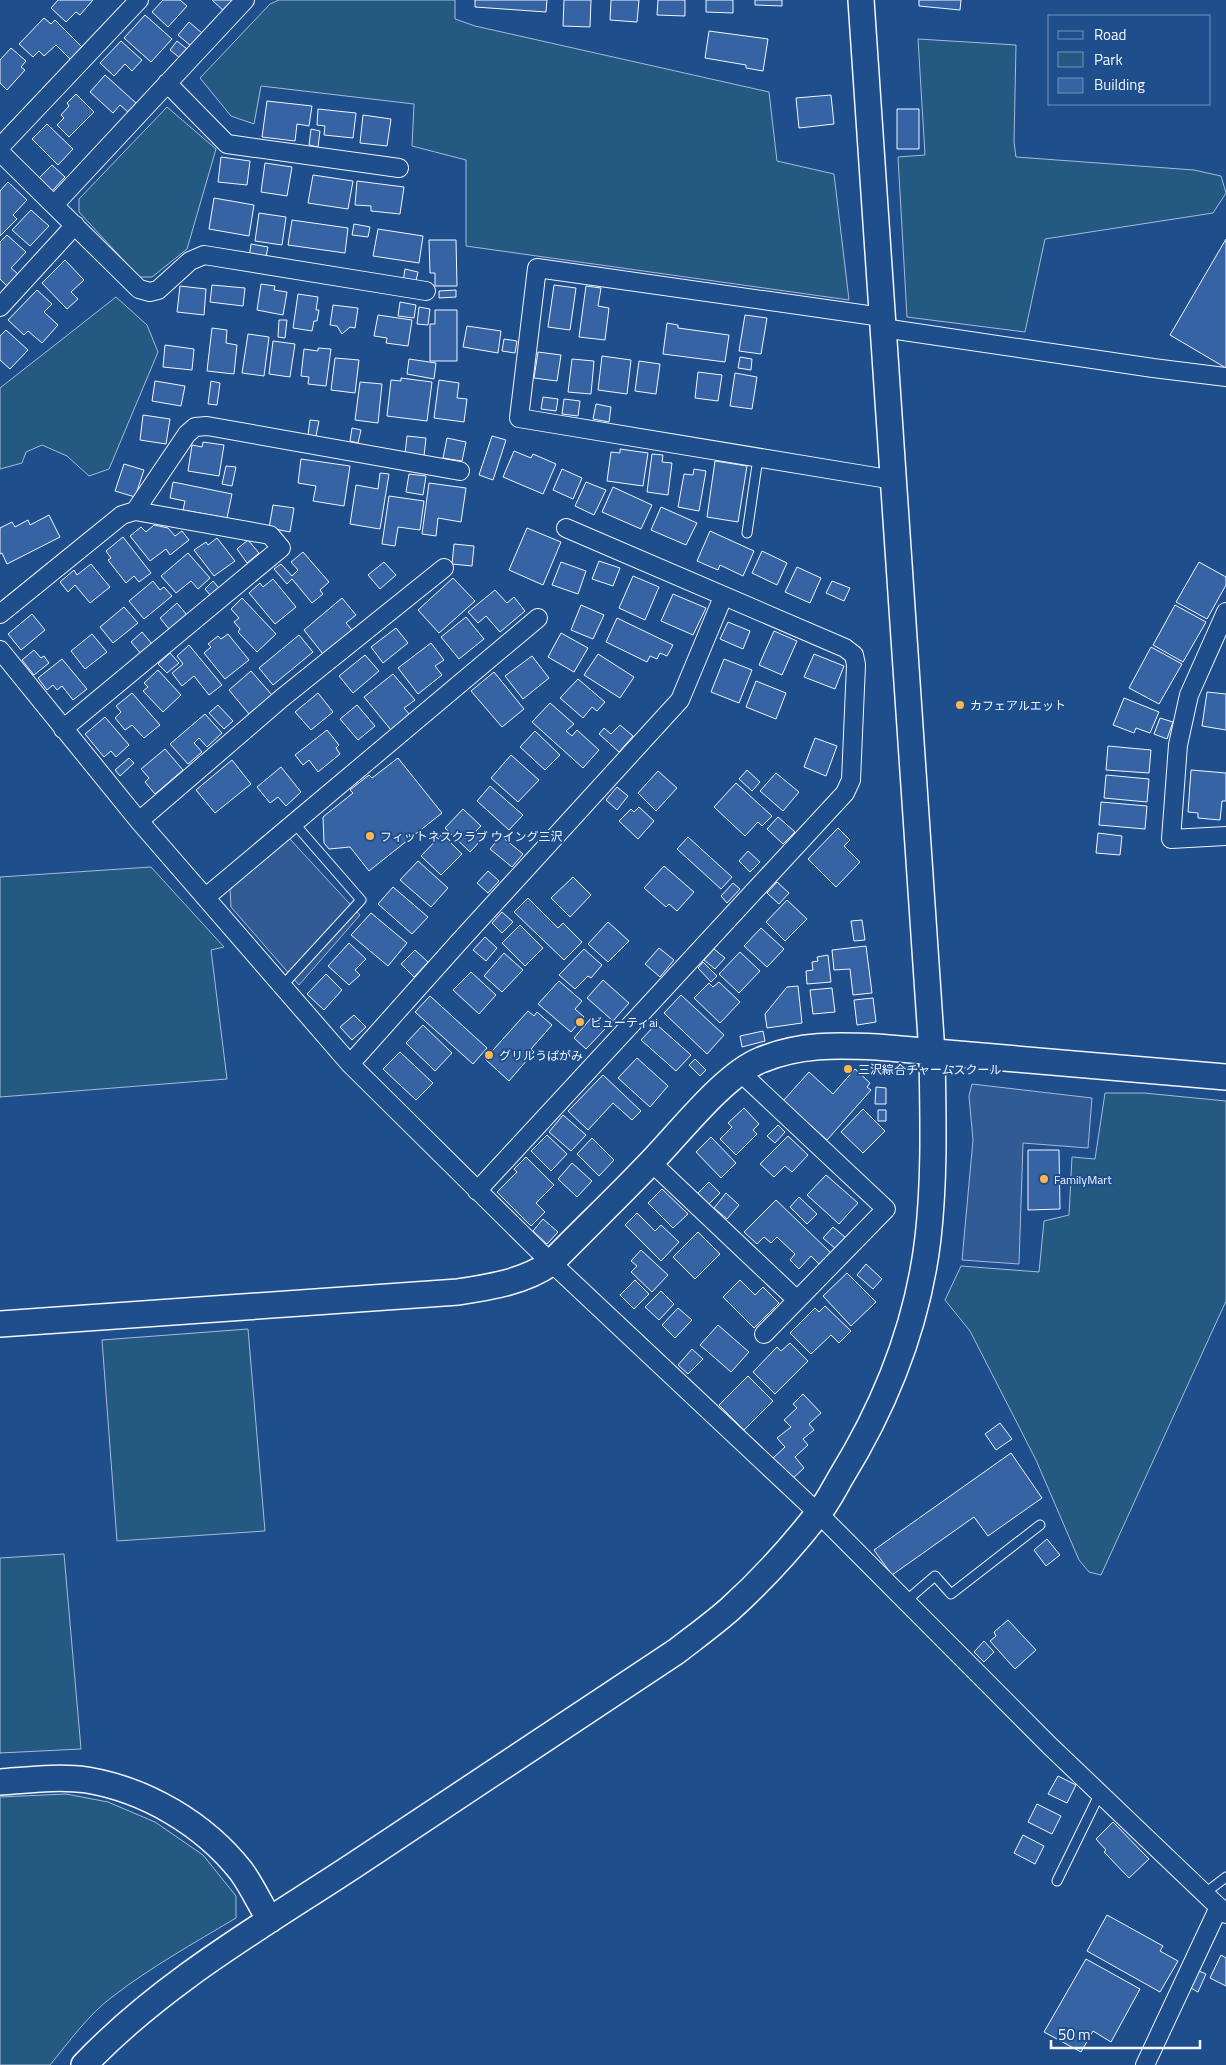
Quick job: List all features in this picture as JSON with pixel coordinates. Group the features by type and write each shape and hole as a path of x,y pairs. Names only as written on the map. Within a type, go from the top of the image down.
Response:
{"street":[{"path":"139,0 2,157 75,225 139,289 150,292 158,290 190,261 204,255 426,291"},
{"path":"54,205 245,0"},
{"path":"84,2065 105,2043 153,2000 270,1920 677,1651 730,1608 771,1568 819,1514 861,1446 889,1385 908,1334 920,1286 928,1238 933,1182 932,1053 861,0"},
{"path":"167,84 227,144 399,168"},
{"path":"0,307 75,225"},
{"path":"894,480 519,418 537,268 882,322 1144,367 1226,377"},
{"path":"135,511 187,434 195,427 207,426 460,471"},
{"path":"0,614 122,515 135,511 270,535 281,548 63,730"},
{"path":"476,1191 845,793 851,780 856,665 854,655 844,648 724,598 566,528"},
{"path":"139,821 282,698 444,568"},
{"path":"350,1064 680,700 724,598"},
{"path":"1226,612 1189,695 1178,745 1171,839 1226,836"},
{"path":"206,897 538,618"},
{"path":"0,650 63,730 139,821 350,1064 476,1191 819,1514 1100,1794 1223,1910 1145,2065"},
{"path":"0,1324 458,1292 488,1288 536,1273 551,1263 722,1087 740,1072 759,1060 806,1047 834,1044 1226,1077"},
{"path":"740,1072 886,1209 764,1334"},
{"path":"651,1162 797,1300"},
{"path":"0,1782 47,1779 86,1780 123,1788 156,1802 186,1820 217,1846 241,1872 270,1920"}],"lane":[{"path":"746,533 758,458"},
{"path":"283,986 361,900 294,823"},
{"path":"906,1601 935,1576 951,1594 1040,1525"},
{"path":"1056,1881 1100,1794"},
{"path":"1205,1893 1226,1877"}],"green space":[{"path":"279,0 455,0 455,19 475,26 769,92 777,161 834,174 849,300 466,246 466,160 412,146 414,104 261,86 254,124 231,116 200,78 270,4"},
{"path":"918,39 1016,45 1014,142 1016,157 1194,170 1221,176 1226,193 1213,213 1045,239 1025,332 907,317 898,157 925,155"},
{"path":"167,107 216,149 187,249 152,277 139,277 79,212 79,199"},
{"path":"116,297 147,325 158,352 109,469 89,476 67,456 42,445 26,452 22,463 0,469 0,388"},
{"path":"151,867 224,947 211,950 227,1079 0,1097 0,877"},
{"path":"1105,1093 1144,1093 1226,1101 1226,1301 1101,1575 1089,1572 1079,1560 1036,1460 970,1331 945,1300 961,1266 1039,1272 1044,1221 1069,1215 1072,1157 1095,1159"},
{"path":"248,1329 265,1531 117,1541 102,1340"},
{"path":"64,1554 81,1749 0,1753 0,1558"},
{"path":"66,1794 108,1802 155,1822 203,1855 236,1896 236,1918 157,1965 103,2004 87,2020 50,2065 0,2065 0,1797"}],"shaded area":[{"path":"289,838 360,915 299,985 231,907 230,889"},
{"path":"972,1084 1092,1098 1088,1148 1023,1143 1019,1264 962,1260 973,1140 969,1096"}],"building":[{"path":"58,0 93,0 80,15 76,12 66,22 51,8"},
{"path":"163,0 180,0 187,6 168,27 152,12"},
{"path":"212,0 235,0 225,12"},
{"path":"475,0 547,0 546,12 475,7"},
{"path":"564,0 591,0 590,27 563,26"},
{"path":"611,0 639,0 637,22 610,20"},
{"path":"658,0 685,0 685,16 657,15"},
{"path":"706,0 733,0 733,13 706,12"},
{"path":"755,0 782,0 782,6 755,5"},
{"path":"919,0 961,0 960,10 919,6"},
{"path":"145,15 172,39 151,62 124,38"},
{"path":"44,18 51,24 55,20 83,48 71,60 56,45 44,56 39,51 33,57 19,44"},
{"path":"189,22 202,33 191,46 178,35"},
{"path":"709,31 768,39 763,71 746,68 746,65 705,58"},
{"path":"121,41 142,60 132,71 125,64 114,76 100,63"},
{"path":"177,41 187,49 180,58 170,50"},
{"path":"11,48 26,61 21,67 25,70 7,90 0,83 0,60"},
{"path":"105,75 136,103 128,112 120,105 113,113 90,92"},
{"path":"76,94 94,112 69,137 57,125 64,118 61,115 69,106 67,103"},
{"path":"831,95 834,124 799,128 796,98"},
{"path":"267,101 312,106 309,126 297,124 295,141 262,137"},
{"path":"318,109 356,113 353,138 324,135 325,126 317,125"},
{"path":"897,109 919,109 919,149 897,149"},
{"path":"363,115 391,119 387,146 360,143"},
{"path":"47,124 73,149 58,165 32,139"},
{"path":"311,129 320,131 318,147 309,145"},
{"path":"221,157 250,161 247,185 218,182"},
{"path":"265,163 292,167 287,196 261,192"},
{"path":"52,165 65,177 52,191 39,178"},
{"path":"313,175 353,181 348,209 308,203"},
{"path":"357,181 404,187 400,214 371,211 371,206 355,205"},
{"path":"8,182 27,200 13,215 17,219 0,236 0,191"},
{"path":"214,198 254,205 249,236 209,229"},
{"path":"31,210 49,226 30,246 12,230"},
{"path":"259,213 286,217 282,245 255,241"},
{"path":"292,220 348,228 345,253 288,245"},
{"path":"354,224 370,227 368,237 352,235"},
{"path":"378,229 423,236 419,263 373,256"},
{"path":"7,235 26,252 11,268 18,274 7,286 0,279 0,242"},
{"path":"1226,239 1226,368 1170,335"},
{"path":"429,240 456,240 457,286 435,286 435,273 430,273"},
{"path":"251,244 268,247 265,261 249,258"},
{"path":"65,260 84,280 71,292 78,299 67,309 42,283"},
{"path":"405,269 418,272 415,285 403,282"},
{"path":"261,284 275,286 274,290 287,292 283,315 257,310"},
{"path":"212,285 245,288 243,306 210,302"},
{"path":"554,285 576,288 570,330 548,327"},
{"path":"180,286 206,289 204,315 177,312"},
{"path":"586,286 601,288 598,306 609,308 605,340 579,337"},
{"path":"37,290 52,304 44,312 58,325 42,343 28,331 24,335 8,320"},
{"path":"456,290 456,297 439,298 439,291"},
{"path":"298,294 318,297 316,310 319,310 317,321 314,321 312,331 293,328"},
{"path":"400,302 416,305 414,318 398,316"},
{"path":"333,305 358,308 355,328 350,327 342,334 337,326 330,325"},
{"path":"419,307 430,309 428,325 417,324"},
{"path":"435,310 457,310 457,361 430,361 430,324 435,324"},
{"path":"378,315 412,320 408,346 386,343 387,338 374,336"},
{"path":"745,315 767,318 761,354 739,351"},
{"path":"279,320 287,320 285,338 278,337"},
{"path":"667,323 678,325 678,328 729,335 725,362 663,354"},
{"path":"467,326 501,331 498,353 463,347"},
{"path":"212,328 227,330 226,343 237,345 234,374 207,371"},
{"path":"6,330 28,350 10,369 0,360 0,336"},
{"path":"248,334 269,337 264,376 242,373"},
{"path":"504,339 517,341 515,353 502,351"},
{"path":"273,341 295,344 290,377 269,374"},
{"path":"165,345 194,349 192,370 163,367"},
{"path":"318,348 331,349 326,386 308,384 309,377 301,376 304,349 318,351"},
{"path":"538,352 561,355 557,381 534,378"},
{"path":"602,356 631,360 627,394 598,390"},
{"path":"740,357 752,359 751,370 738,368"},
{"path":"335,358 359,360 355,393 331,390"},
{"path":"409,359 436,363 434,379 407,374"},
{"path":"572,359 594,361 591,394 568,392"},
{"path":"639,361 660,364 656,394 635,391"},
{"path":"698,372 722,375 718,401 695,398"},
{"path":"735,373 757,377 752,409 730,406"},
{"path":"401,378 432,382 427,421 387,416 391,380 401,381"},
{"path":"439,380 459,383 457,398 467,399 464,422 434,418"},
{"path":"155,381 185,386 181,406 152,401"},
{"path":"211,381 220,383 217,405 208,404"},
{"path":"360,382 382,384 378,423 355,420"},
{"path":"543,397 558,399 556,411 541,409"},
{"path":"564,399 580,401 578,416 562,414"},
{"path":"596,404 611,407 609,422 593,419"},
{"path":"143,415 170,419 166,444 140,440"},
{"path":"310,420 319,421 316,436 308,435"},
{"path":"352,428 361,430 358,443 350,441"},
{"path":"407,436 426,438 424,456 405,454"},
{"path":"492,436 506,440 493,480 479,475"},
{"path":"447,438 466,442 462,461 443,458"},
{"path":"203,442 224,445 219,476 188,471 192,445 202,447"},
{"path":"620,449 648,453 643,486 607,481 611,452 620,453"},
{"path":"514,451 531,458 533,454 556,464 543,494 503,477"},
{"path":"652,454 663,455 662,462 672,463 668,495 647,492"},
{"path":"301,459 350,466 344,506 313,501 316,486 298,483"},
{"path":"715,461 747,466 738,522 707,517"},
{"path":"124,464 144,470 135,497 115,491"},
{"path":"226,466 236,467 232,486 222,484"},
{"path":"562,469 582,478 573,499 553,490"},
{"path":"694,469 706,471 699,511 678,507 684,474 693,475"},
{"path":"380,473 389,474 380,529 350,524 356,485 378,489"},
{"path":"409,474 426,476 423,495 406,492"},
{"path":"173,482 232,494 227,518 183,510 185,501 170,498"},
{"path":"586,482 606,490 594,515 575,506"},
{"path":"429,483 466,488 461,522 438,518 436,536 422,534"},
{"path":"613,487 652,505 641,529 602,512"},
{"path":"389,496 424,501 420,530 398,527 395,546 382,544"},
{"path":"273,505 294,508 290,532 269,528"},
{"path":"661,507 697,523 686,545 651,530"},
{"path":"49,515 60,537 7,564 2,553 0,554 0,528 12,522 15,527 28,520 30,525"},
{"path":"154,525 168,528 175,536 182,531 189,540 170,555 166,549 150,561 130,536 141,527 146,532"},
{"path":"527,528 561,542 543,585 509,570"},
{"path":"710,531 754,551 743,576 720,565 718,570 697,561"},
{"path":"123,537 151,573 139,582 134,576 126,583 108,560 111,558 106,551"},
{"path":"217,538 235,561 214,576 194,550 206,542 208,545"},
{"path":"248,540 259,553 247,563 237,549"},
{"path":"454,544 474,546 472,566 452,564"},
{"path":"762,551 787,563 777,585 752,573"},
{"path":"303,552 329,582 320,590 323,594 312,603 292,579 287,584 274,569 281,564 292,576 298,570 291,562"},
{"path":"188,553 210,578 198,589 191,581 176,593 161,576"},
{"path":"599,561 620,568 613,586 592,579"},
{"path":"384,562 396,575 380,589 368,575"},
{"path":"561,562 586,571 578,594 552,585"},
{"path":"1199,562 1226,577 1226,585 1207,619 1176,602"},
{"path":"91,564 110,587 90,603 75,585 68,592 60,582 74,570 77,575"},
{"path":"797,567 821,578 810,603 785,592"},
{"path":"633,576 659,587 645,620 619,608"},
{"path":"453,578 475,601 439,633 418,610"},
{"path":"273,579 296,607 275,624 249,593 260,583 263,587"},
{"path":"153,581 160,590 164,587 172,596 144,619 129,601"},
{"path":"213,581 219,588 211,596 205,589"},
{"path":"832,581 850,588 844,601 826,593"},
{"path":"495,590 507,603 514,597 525,611 500,632 486,616 478,623 468,612"},
{"path":"673,594 706,608 693,635 661,621"},
{"path":"242,598 276,634 257,652 238,632 240,629 234,622 239,618 231,609"},
{"path":"342,598 356,615 346,623 352,630 323,654 304,630"},
{"path":"177,603 187,615 169,629 160,618"},
{"path":"581,605 604,615 593,639 571,630"},
{"path":"1175,605 1206,622 1183,662 1153,645"},
{"path":"124,607 138,623 113,643 100,627"},
{"path":"32,614 45,630 21,650 8,634"},
{"path":"466,617 484,639 459,659 441,637"},
{"path":"617,618 673,645 667,656 660,653 657,659 650,656 647,662 606,642"},
{"path":"728,622 750,631 743,649 720,639"},
{"path":"396,628 408,643 383,663 371,647"},
{"path":"774,631 797,641 782,675 759,665"},
{"path":"142,632 153,645 142,655 131,642"},
{"path":"561,633 588,648 574,672 548,657"},
{"path":"92,634 107,652 85,669 71,651"},
{"path":"228,634 249,660 225,679 204,653 211,647 208,644 218,636 221,639"},
{"path":"299,635 313,652 273,685 259,668"},
{"path":"431,643 444,660 435,666 442,675 418,694 398,668"},
{"path":"189,645 222,685 209,695 194,676 182,686 172,673 183,664 177,656"},
{"path":"1151,647 1182,664 1159,704 1129,688"},
{"path":"34,650 41,658 44,656 49,663 34,675 22,660"},
{"path":"170,653 179,663 167,673 158,664"},
{"path":"598,654 634,677 620,698 584,675"},
{"path":"814,654 844,666 835,689 804,677"},
{"path":"365,655 379,671 353,693 339,676"},
{"path":"532,656 549,678 523,699 505,676"},
{"path":"62,659 87,689 73,700 62,686 57,690 53,685 47,690 38,678"},
{"path":"724,659 752,670 739,703 711,692"},
{"path":"158,670 181,695 163,712 143,691 148,687 144,683"},
{"path":"251,671 272,695 249,714 229,690"},
{"path":"494,672 524,709 502,727 471,691"},
{"path":"393,674 415,700 404,708 410,715 391,730 364,697"},
{"path":"578,679 605,702 597,711 592,707 583,718 560,698"},
{"path":"756,681 786,693 776,719 746,707"},
{"path":"1207,692 1226,694 1226,730 1202,726"},
{"path":"132,693 160,725 144,738 132,725 125,730 115,718 121,712 116,706"},
{"path":"318,693 333,712 311,730 295,712"},
{"path":"1124,698 1159,712 1150,733 1136,728 1134,733 1113,725"},
{"path":"550,703 574,724 566,731 572,736 577,730 599,750 583,768 532,722"},
{"path":"218,705 233,721 224,729 209,713"},
{"path":"357,705 375,726 358,740 340,719"},
{"path":"205,714 222,733 207,747 199,738 194,743 202,752 188,764 170,744"},
{"path":"105,717 129,745 116,757 111,751 104,757 85,734"},
{"path":"1160,718 1173,722 1167,739 1154,734"},
{"path":"620,725 633,736 619,752 599,734 604,728 611,734"},
{"path":"327,730 339,745 336,748 340,754 318,772 309,760 303,765 295,755"},
{"path":"535,731 560,755 545,770 520,747"},
{"path":"815,738 837,746 826,776 804,767"},
{"path":"1108,746 1151,750 1149,773 1106,770"},
{"path":"165,749 183,770 155,794 145,782 149,778 141,769"},
{"path":"511,755 539,780 518,802 491,778"},
{"path":"129,758 134,763 120,776 115,770"},
{"path":"398,758 442,813 369,871 350,847 329,849 324,843 323,817 353,793 350,790 369,775 372,778"},
{"path":"232,760 251,784 215,813 196,790"},
{"path":"281,767 301,792 286,806 278,797 270,803 257,787"},
{"path":"747,770 760,782 752,791 739,779"},
{"path":"1191,770 1226,773 1226,801 1222,801 1220,820 1198,818 1198,813 1188,812"},
{"path":"658,771 677,788 656,811 638,793"},
{"path":"776,773 799,792 783,811 760,791"},
{"path":"1106,775 1149,779 1147,802 1104,798"},
{"path":"736,783 772,816 762,826 758,822 745,836 714,807"},
{"path":"490,786 523,815 509,830 477,801"},
{"path":"617,787 628,796 617,810 606,800"},
{"path":"1101,802 1147,806 1145,829 1099,825"},
{"path":"639,807 654,821 638,839 619,821 631,809 634,812"},
{"path":"463,809 481,826 476,831 483,838 470,852 445,828"},
{"path":"778,817 795,832 783,844 767,829"},
{"path":"838,828 850,840 844,846 860,862 836,887 808,859"},
{"path":"1098,833 1122,836 1120,855 1096,853"},
{"path":"442,834 462,854 441,875 421,856"},
{"path":"501,836 523,854 512,867 490,849"},
{"path":"688,837 732,877 721,889 677,849"},
{"path":"748,851 760,862 750,872 739,861"},
{"path":"418,861 448,888 431,907 400,880"},
{"path":"664,866 694,892 677,911 669,904 666,907 644,888"},
{"path":"488,871 499,881 488,893 477,883"},
{"path":"573,877 591,895 570,917 551,898"},
{"path":"777,882 789,893 779,904 767,893"},
{"path":"733,883 740,889 727,903 721,896"},
{"path":"393,887 428,917 412,934 378,904"},
{"path":"528,898 558,928 563,923 582,942 564,960 514,912"},
{"path":"787,900 807,919 785,941 766,922"},
{"path":"502,912 513,922 502,933 492,923"},
{"path":"371,913 407,943 388,966 351,935"},
{"path":"862,920 865,940 854,941 851,921"},
{"path":"608,922 629,941 608,962 588,944"},
{"path":"520,925 543,948 525,966 502,943"},
{"path":"761,928 784,949 767,967 744,946"},
{"path":"485,937 497,948 486,961 473,950"},
{"path":"349,943 366,959 355,970 360,975 349,985 328,966"},
{"path":"866,946 872,993 853,995 850,969 834,970 832,950"},
{"path":"659,948 674,960 660,977 645,964"},
{"path":"584,949 602,965 591,978 588,976 575,989 559,975"},
{"path":"714,949 725,958 715,969 704,960"},
{"path":"415,950 428,962 414,977 401,964"},
{"path":"740,952 760,971 739,993 719,974"},
{"path":"504,953 523,970 502,992 484,976"},
{"path":"828,955 831,982 807,984 806,971 813,970 812,962 818,961 817,957"},
{"path":"703,962 717,976 711,982 698,968"},
{"path":"471,972 496,995 479,1014 453,990"},
{"path":"326,974 342,990 324,1010 307,994"},
{"path":"603,980 629,1003 613,1021 587,998"},
{"path":"559,981 582,1001 575,1009 584,1017 571,1032 538,1004"},
{"path":"719,982 740,1002 720,1023 694,998 709,983 713,987"},
{"path":"798,986 802,1023 767,1028 765,1014 787,987"},
{"path":"832,988 835,1012 813,1014 810,990"},
{"path":"681,995 724,1035 707,1054 664,1013"},
{"path":"430,996 487,1048 473,1064 415,1012"},
{"path":"873,998 876,1022 857,1025 854,1000"},
{"path":"528,1011 534,1016 537,1012 552,1025 531,1049 534,1052 509,1081 485,1059"},
{"path":"354,1015 366,1027 352,1040 340,1027"},
{"path":"592,1017 605,1029 586,1049 574,1038"},
{"path":"656,1024 691,1055 676,1071 641,1040"},
{"path":"423,1025 452,1053 435,1071 406,1043"},
{"path":"763,1031 765,1041 742,1047 740,1036"},
{"path":"400,1052 433,1083 416,1100 383,1069"},
{"path":"637,1058 668,1086 650,1107 618,1078"},
{"path":"695,1059 706,1070 700,1076 689,1065"},
{"path":"855,1069 870,1083 867,1087 871,1090 827,1140 783,1101 809,1072 833,1094"},
{"path":"603,1075 641,1111 632,1120 613,1103 588,1130 568,1111"},
{"path":"876,1087 886,1088 886,1104 875,1104"},
{"path":"744,1108 759,1124 753,1130 757,1134 736,1155 720,1139 732,1127 728,1123"},
{"path":"863,1109 885,1131 863,1153 841,1132"},
{"path":"878,1110 886,1110 886,1121 878,1121"},
{"path":"563,1115 586,1135 571,1151 549,1132"},
{"path":"778,1125 785,1132 775,1143 767,1136"},
{"path":"547,1135 567,1154 551,1171 531,1151"},
{"path":"788,1136 808,1155 792,1172 785,1166 774,1177 760,1164"},
{"path":"711,1137 736,1163 721,1178 696,1152"},
{"path":"592,1138 614,1160 599,1176 577,1154"},
{"name":"FamilyMart","path":"1028,1150 1059,1150 1060,1209 1028,1210"},
{"path":"526,1157 554,1185 536,1203 545,1212 531,1226 497,1192 517,1172 514,1169"},
{"path":"572,1163 592,1181 577,1197 558,1179"},
{"path":"826,1175 858,1203 839,1224 807,1195"},
{"path":"709,1182 720,1193 709,1204 698,1193"},
{"path":"662,1189 688,1214 673,1228 648,1203"},
{"path":"726,1193 739,1205 727,1219 714,1208"},
{"path":"799,1197 817,1214 807,1224 790,1207"},
{"path":"776,1200 831,1253 819,1264 811,1256 799,1269 790,1260 795,1254 777,1237 771,1243 764,1237 757,1244 744,1232"},
{"path":"637,1213 655,1231 661,1225 679,1242 661,1261 625,1225"},
{"path":"543,1219 558,1232 547,1244 533,1231"},
{"path":"833,1227 846,1238 836,1249 823,1238"},
{"path":"698,1232 720,1254 695,1279 673,1257"},
{"path":"641,1250 668,1275 652,1292 631,1272 637,1266 631,1261"},
{"path":"866,1264 882,1279 873,1289 857,1275"},
{"path":"847,1273 876,1302 851,1326 823,1296"},
{"path":"635,1280 649,1294 634,1309 620,1295"},
{"path":"740,1280 755,1295 763,1287 779,1303 754,1328 723,1297"},
{"path":"661,1291 674,1304 659,1320 645,1307"},
{"path":"825,1306 851,1331 839,1343 831,1335 811,1354 790,1333 815,1308 819,1312"},
{"path":"678,1308 692,1320 675,1338 662,1325"},
{"path":"718,1325 749,1352 731,1372 700,1345"},
{"path":"790,1343 808,1361 775,1394 753,1372 777,1347 781,1351"},
{"path":"692,1349 703,1359 688,1374 678,1365"},
{"path":"748,1376 773,1401 744,1430 719,1405"},
{"path":"803,1394 821,1413 809,1424 814,1430 803,1439 808,1445 795,1457 804,1468 792,1479 773,1458 785,1447 777,1438 791,1427 784,1420 797,1408 793,1404"},
{"path":"1000,1423 1012,1439 996,1450 985,1434"},
{"path":"1011,1453 1042,1498 988,1536 974,1517 892,1575 874,1550"},
{"path":"1047,1539 1060,1555 1046,1566 1034,1550"},
{"path":"1008,1620 1036,1650 1015,1669 990,1641 996,1636 994,1632"},
{"path":"984,1641 994,1652 984,1662 974,1652"},
{"path":"1058,1776 1076,1785 1067,1803 1048,1794"},
{"path":"1037,1804 1061,1816 1052,1834 1028,1822"},
{"path":"1113,1822 1149,1859 1129,1878 1104,1852 1106,1850 1096,1839"},
{"path":"1023,1835 1044,1846 1035,1864 1014,1853"},
{"path":"1107,1915 1163,1946 1160,1951 1178,1961 1160,1992 1087,1951"},
{"path":"1221,1955 1226,1958 1226,1986 1210,1978"},
{"path":"1086,1959 1140,1989 1111,2042 1093,2031 1081,2052 1044,2032"},
{"path":"1197,1970 1206,1974 1198,1992 1189,1987"}],"place":[{"name":"カフェアルエット","path":"960,705"},
{"name":"フィットネスクラブ ウイング三沢","path":"370,836"},
{"name":"ビューティai","path":"580,1022"},
{"name":"グリルうばがみ","path":"489,1055"},
{"name":"三沢綜合チャームスクール","path":"848,1069"},
{"name":"FamilyMart","path":"1044,1179"}]}
